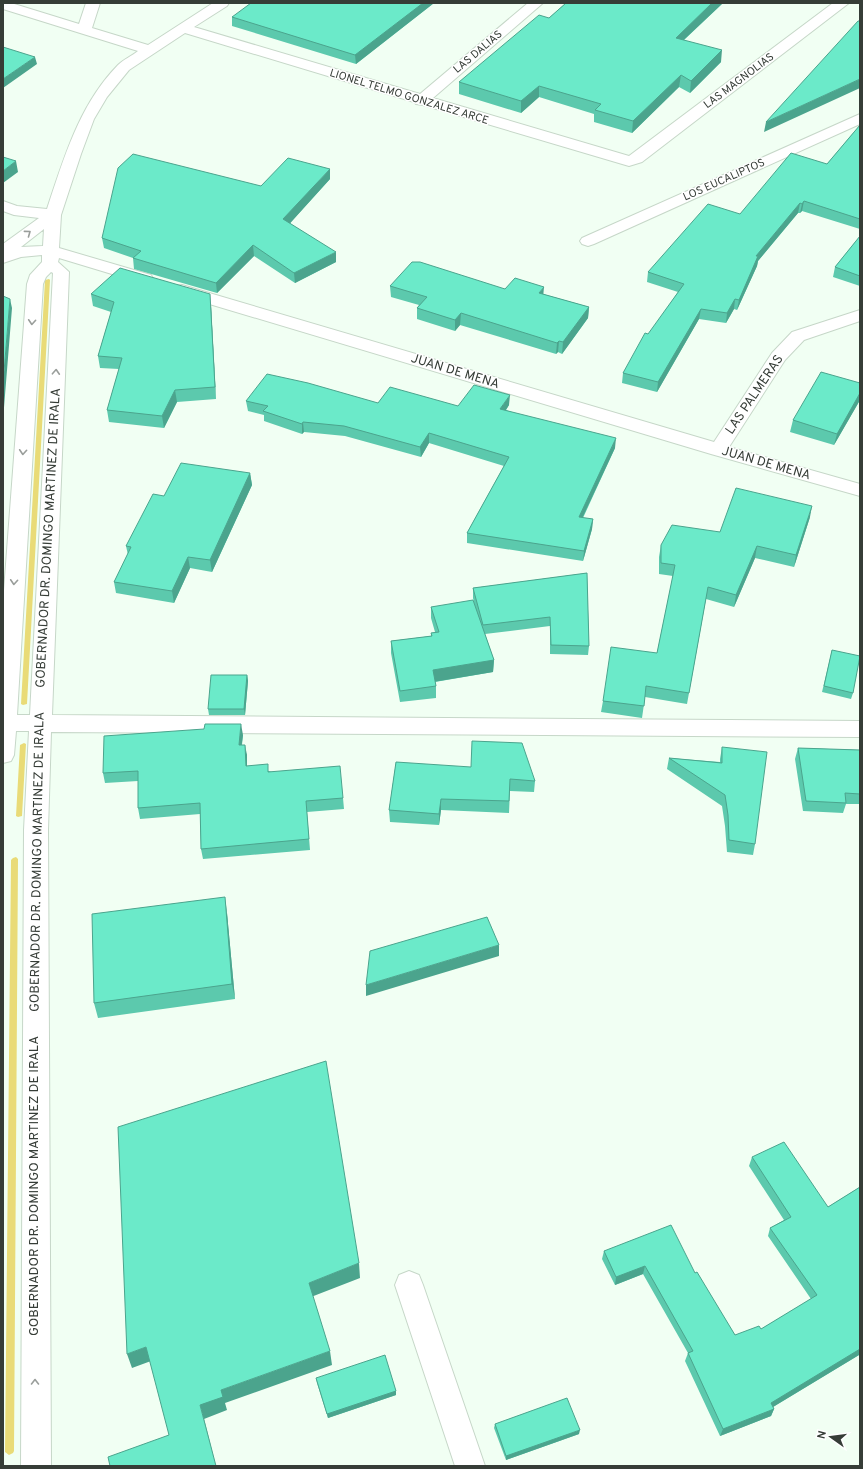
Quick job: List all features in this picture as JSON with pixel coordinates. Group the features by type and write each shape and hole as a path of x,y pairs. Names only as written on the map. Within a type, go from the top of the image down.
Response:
{"street":[{"path":"84,31 93,3"},
{"path":"3,755 35,284 38,275 51,257 53,214 73,154 91,113 101,95 124,67 222,3"},
{"name":"LAS DALIAS","path":"421,101 536,3"},
{"name":"LAS MAGNOLIAS","path":"637,159 842,3"},
{"path":"3,5 149,50"},
{"name":"LIONEL TELMO GONZALEZ ARCE","path":"182,28 421,101 620,159 628,161 637,159"},
{"name":"LOS EUCALIPTOS","path":"588,241 860,118"},
{"path":"3,206 14,210 53,214"},
{"path":"3,252 53,214"},
{"name":"JUAN DE MENA","path":"3,258 18,252 35,250 51,257 163,284 718,450 860,490"},
{"name":"GOBERNADOR DR. DOMINGO MARTINEZ DE IRALA","path":"36,1466 36,846 40,723 61,272 51,257"},
{"name":"LAS PALMERAS","path":"718,450 778,357 798,336 860,315"},
{"path":"5,723 860,729"},
{"path":"409,1285 470,1466"}],"shaded area":[{"path":"49,279 27,704 23,705 21,704 45,280"},
{"path":"24,743 26,744 22,816 18,817 16,816 20,745"},
{"path":"16,857 18,859 14,1451 9,1455 5,1452 11,860"}],"building":[{"path":"251,3 423,3 355,55 232,17"},
{"path":"566,3 712,3 676,38 722,50 691,81 681,75 633,121 595,110 601,104 539,86 521,101 459,82 539,15 549,18"},
{"path":"858,21 860,21 860,79 766,122"},
{"path":"3,47 35,57 3,79"},
{"path":"860,125 860,219 804,201 802,204 800,203 756,256 758,256 739,300 735,299 727,313 701,309 658,382 623,373 645,333 648,334 684,284 648,272 708,204 740,214 791,153 827,164"},
{"path":"133,154 261,186 288,158 330,169 283,219 336,252 294,273 253,245 216,283 133,258 141,251 102,238 118,168"},
{"path":"3,157 16,161 3,171"},
{"path":"860,236 860,276 835,267"},
{"path":"412,262 420,262 505,289 515,278 544,287 539,293 589,307 563,342 559,341 557,343 461,313 455,320 417,308 427,297 390,286"},
{"path":"120,268 210,294 215,387 175,390 162,416 107,410 122,358 98,356 114,302 91,294"},
{"path":"3,296 10,299 3,384"},
{"path":"821,372 860,383 860,393 837,434 793,420"},
{"path":"267,374 308,383 378,403 390,387 458,406 474,385 510,395 500,409 616,438 579,517 593,519 584,551 467,533 509,457 429,433 420,447 344,426 303,422 302,424 263,411 268,406 246,401"},
{"path":"181,463 250,473 210,560 188,557 172,591 114,582 131,547 126,546 153,494 164,496"},
{"path":"736,488 812,506 796,555 757,546 736,595 708,587 689,693 646,686 644,706 603,701 611,647 657,653 675,565 661,563 661,545 672,525 720,532"},
{"path":"587,573 589,646 551,645 550,617 483,625 473,588"},
{"path":"473,600 494,660 433,670 436,686 400,691 391,641 432,636 431,633 439,632 431,607"},
{"path":"832,650 860,656 853,693 824,686"},
{"path":"211,675 247,675 244,709 208,709"},
{"path":"205,724 241,724 239,745 245,745 246,766 268,764 268,772 340,766 343,798 306,801 309,839 201,849 200,803 138,808 138,771 103,773 104,736 204,729"},
{"path":"472,741 522,743 535,781 510,779 509,801 441,799 439,814 389,810 396,762 471,767"},
{"path":"722,747 767,752 755,844 729,840 728,815 725,795 669,758 722,763"},
{"path":"798,748 860,750 860,794 845,793 846,803 806,801"},
{"path":"225,897 232,984 94,1003 92,914"},
{"path":"487,917 499,945 366,985 370,951"},
{"path":"326,1061 359,1263 309,1283 330,1351 221,1390 223,1397 200,1405 216,1466 110,1466 108,1457 169,1435 146,1347 127,1354 118,1127"},
{"path":"784,1142 828,1207 860,1187 860,1349 771,1403 774,1409 723,1429 688,1353 693,1351 645,1266 616,1277 604,1251 671,1225 695,1273 697,1272 735,1335 759,1326 761,1329 817,1295 770,1228 791,1217 752,1157"},
{"path":"385,1355 396,1391 327,1414 316,1378"},
{"path":"567,1398 580,1430 506,1456 495,1424"}]}
